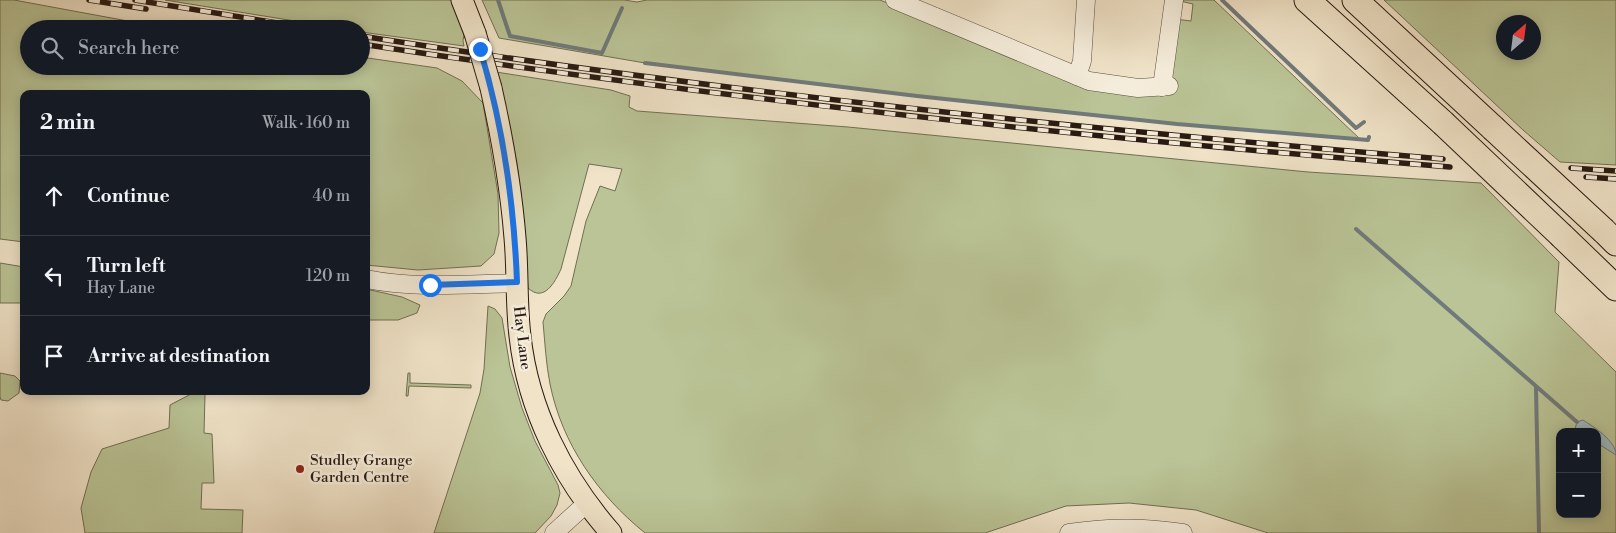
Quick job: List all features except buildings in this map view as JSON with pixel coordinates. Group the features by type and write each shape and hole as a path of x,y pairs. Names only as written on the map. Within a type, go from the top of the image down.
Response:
{"highway":[{"path":"1307,0 1443,123 1616,288"},
{"path":"1355,0 1610,237"}],"main road":[{"name":"Hay Lane","path":"462,0 475,33 491,88 502,140 512,211 520,337 525,369 544,429 554,449 587,503 611,533"}],"street":[{"path":"895,0 1077,76 1101,84 1138,88 1166,86 1174,0"},
{"path":"1077,76 1082,61 1086,0"},
{"path":"370,280 414,286 517,282"},
{"path":"554,533 587,503"},
{"path":"1069,533 1135,528 1183,533"}],"green space":[{"path":"0,0 14,0 122,20 20,20 20,75 370,75 370,58 437,68 462,81 483,103 498,194 499,233 494,254 481,266 418,270 370,265 370,90 20,90 20,242 0,239"},
{"path":"165,0 451,0 464,34 464,46 370,33 370,20 288,20"},
{"path":"482,0 624,0 637,2 647,0 880,0 1097,88 1168,77 1175,19 1191,21 1193,4 1180,0 1214,0 1360,139 1177,124 917,96 645,63 499,38"},
{"path":"1384,0 1616,0 1616,165 1560,162 1523,130"},
{"path":"496,72 611,90 630,96 629,107 637,111 848,127 1308,172 1481,183 1559,262 1555,312 1616,372 1616,533 1268,533 1196,510 1129,503 1066,506 985,533 645,533 597,485 584,467 563,427 550,384 543,322 546,314 571,286 586,221 600,186 615,191 622,169 589,164 561,269 552,285 544,292 539,293 528,288 518,171"},
{"path":"0,263 20,266 20,303 0,303"},
{"path":"370,290 402,297 420,305 417,313 398,320 370,320"},
{"path":"488,306 495,309 502,318 510,367 522,408 535,441 558,485 560,493 557,505 551,516 535,533 434,533 480,393 484,369"},
{"path":"0,373 15,376 20,381 19,393 8,401 1,400 0,397"},
{"path":"408,373 410,373 410,383 471,385 471,388 409,386 408,396 406,396"},
{"path":"189,395 205,395 204,433 212,434 214,483 202,483 201,509 243,510 242,533 85,533 81,508 91,472 102,449 169,428 170,405"}],"water":[{"path":"1583,420 1595,428 1575,428 1577,422"},
{"path":"1601,433 1612,445 1616,455 1601,446"}],"waterway":[{"path":"498,0 510,36 602,53 622,8"},
{"path":"1222,0 1356,128 1364,122"},
{"path":"645,63 917,96 1177,124 1368,140 1369,137"},
{"path":"1356,229 1577,422"},
{"path":"1536,388 1539,533"}],"railway":[{"path":"89,0 146,9"},
{"path":"135,0 259,20"},
{"path":"370,37 631,75 766,92 1036,122 1443,159"},
{"path":"370,45 633,82 905,115 1177,143 1450,167"},
{"path":"1571,168 1616,171"},
{"path":"1586,177 1616,179"}],"place":[{"name":"Studley Grange Garden Centre","path":"300,469"}],"route":[{"path":"430,285 517,282 515,239 502,140 491,88 480,49"}]}
